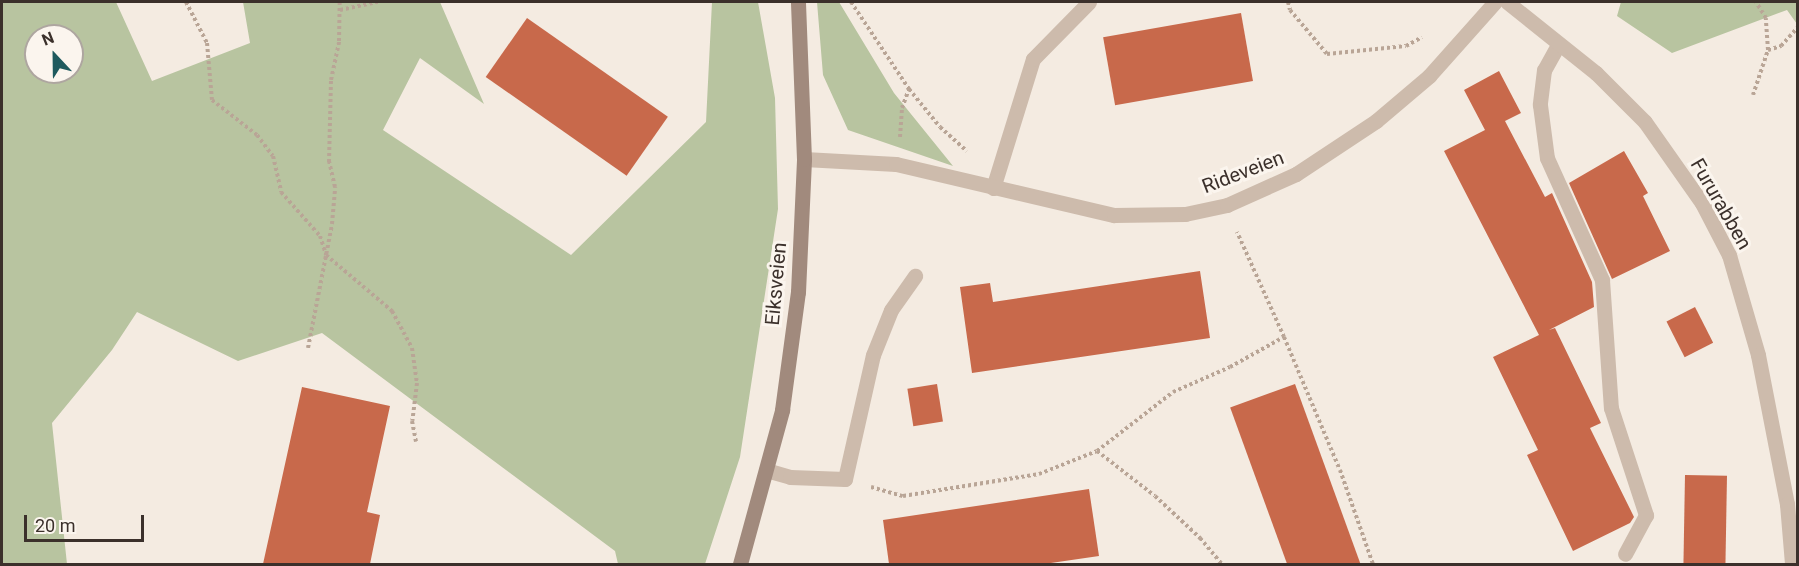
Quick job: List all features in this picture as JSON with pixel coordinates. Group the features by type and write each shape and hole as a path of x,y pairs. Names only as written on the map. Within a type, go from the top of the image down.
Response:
{"street":[{"name":"Eiksveien","path":"740,564 782,410 798,292 804,159 798,2"},
{"path":"993,188 1033,59 1089,2"},
{"name":"Rideveien","path":"804,159 896,164 1114,215 1185,214 1227,205 1296,174 1376,121 1429,76 1495,2"},
{"name":"Fururabben","path":"1507,2 1558,45 1596,73 1645,122 1702,203 1729,255 1758,355 1795,537 1792,564"},
{"path":"1558,45 1544,70 1540,105 1547,159 1602,280 1611,408 1646,516 1625,554"},
{"path":"766,470 790,477 845,479 873,355 891,310 915,276"}],"path":[{"path":"186,2 207,43 212,100 257,135 273,156 280,192 320,236 326,255 392,311 412,348 417,383 412,421 416,442"},
{"path":"308,348 326,255 335,187 329,162 331,80 339,41 340,2"},
{"path":"340,10 378,2"},
{"path":"851,2 909,89 940,127 968,151 1000,166"},
{"path":"1288,2 1290,10 1326,54 1406,46 1425,36"},
{"path":"1753,95 1768,50 1766,18 1756,2"},
{"path":"1768,50 1781,46 1797,27"},
{"path":"900,141 902,108 909,89"},
{"path":"1227,205 1340,470 1373,564"},
{"path":"845,479 903,496 1039,474 1097,451 1173,392 1230,367 1284,337"},
{"path":"1097,451 1178,517 1222,564"}],"green space":[{"path":"2,2 116,2 152,81 250,43 243,2 440,2 484,104 420,58 383,130 571,255 706,122 712,2 758,2 775,98 778,209 740,457 705,564 618,564 615,551 322,333 238,361 137,312 112,350 52,423 67,564 2,564"},
{"path":"817,2 839,2 894,93 953,166 848,130 823,75"},
{"path":"1621,2 1797,2 1797,24 1787,10 1672,53 1617,16"}],"building":[{"path":"1241,13 1253,81 1115,105 1103,37"},
{"path":"527,18 668,117 627,176 486,77"},
{"path":"1499,71 1521,113 1505,121 1545,197 1552,193 1592,282 1594,307 1549,330 1555,328 1601,423 1590,428 1634,517 1630,523 1573,551 1527,455 1538,450 1493,357 1539,335 1444,151 1485,130 1464,90"},
{"path":"1624,151 1648,193 1643,196 1670,251 1612,279 1569,183"},
{"path":"1200,271 1210,338 972,373 960,287 990,283 993,302"},
{"path":"1695,307 1713,343 1685,357 1666,322"},
{"path":"937,384 943,422 913,426 907,389"},
{"path":"1295,384 1360,563 1287,564 1230,408"},
{"path":"302,387 390,406 367,512 380,515 370,564 263,564"},
{"path":"1685,475 1727,476 1725,564 1683,564"},
{"path":"1089,489 1099,556 1044,564 889,564 883,520"}]}
